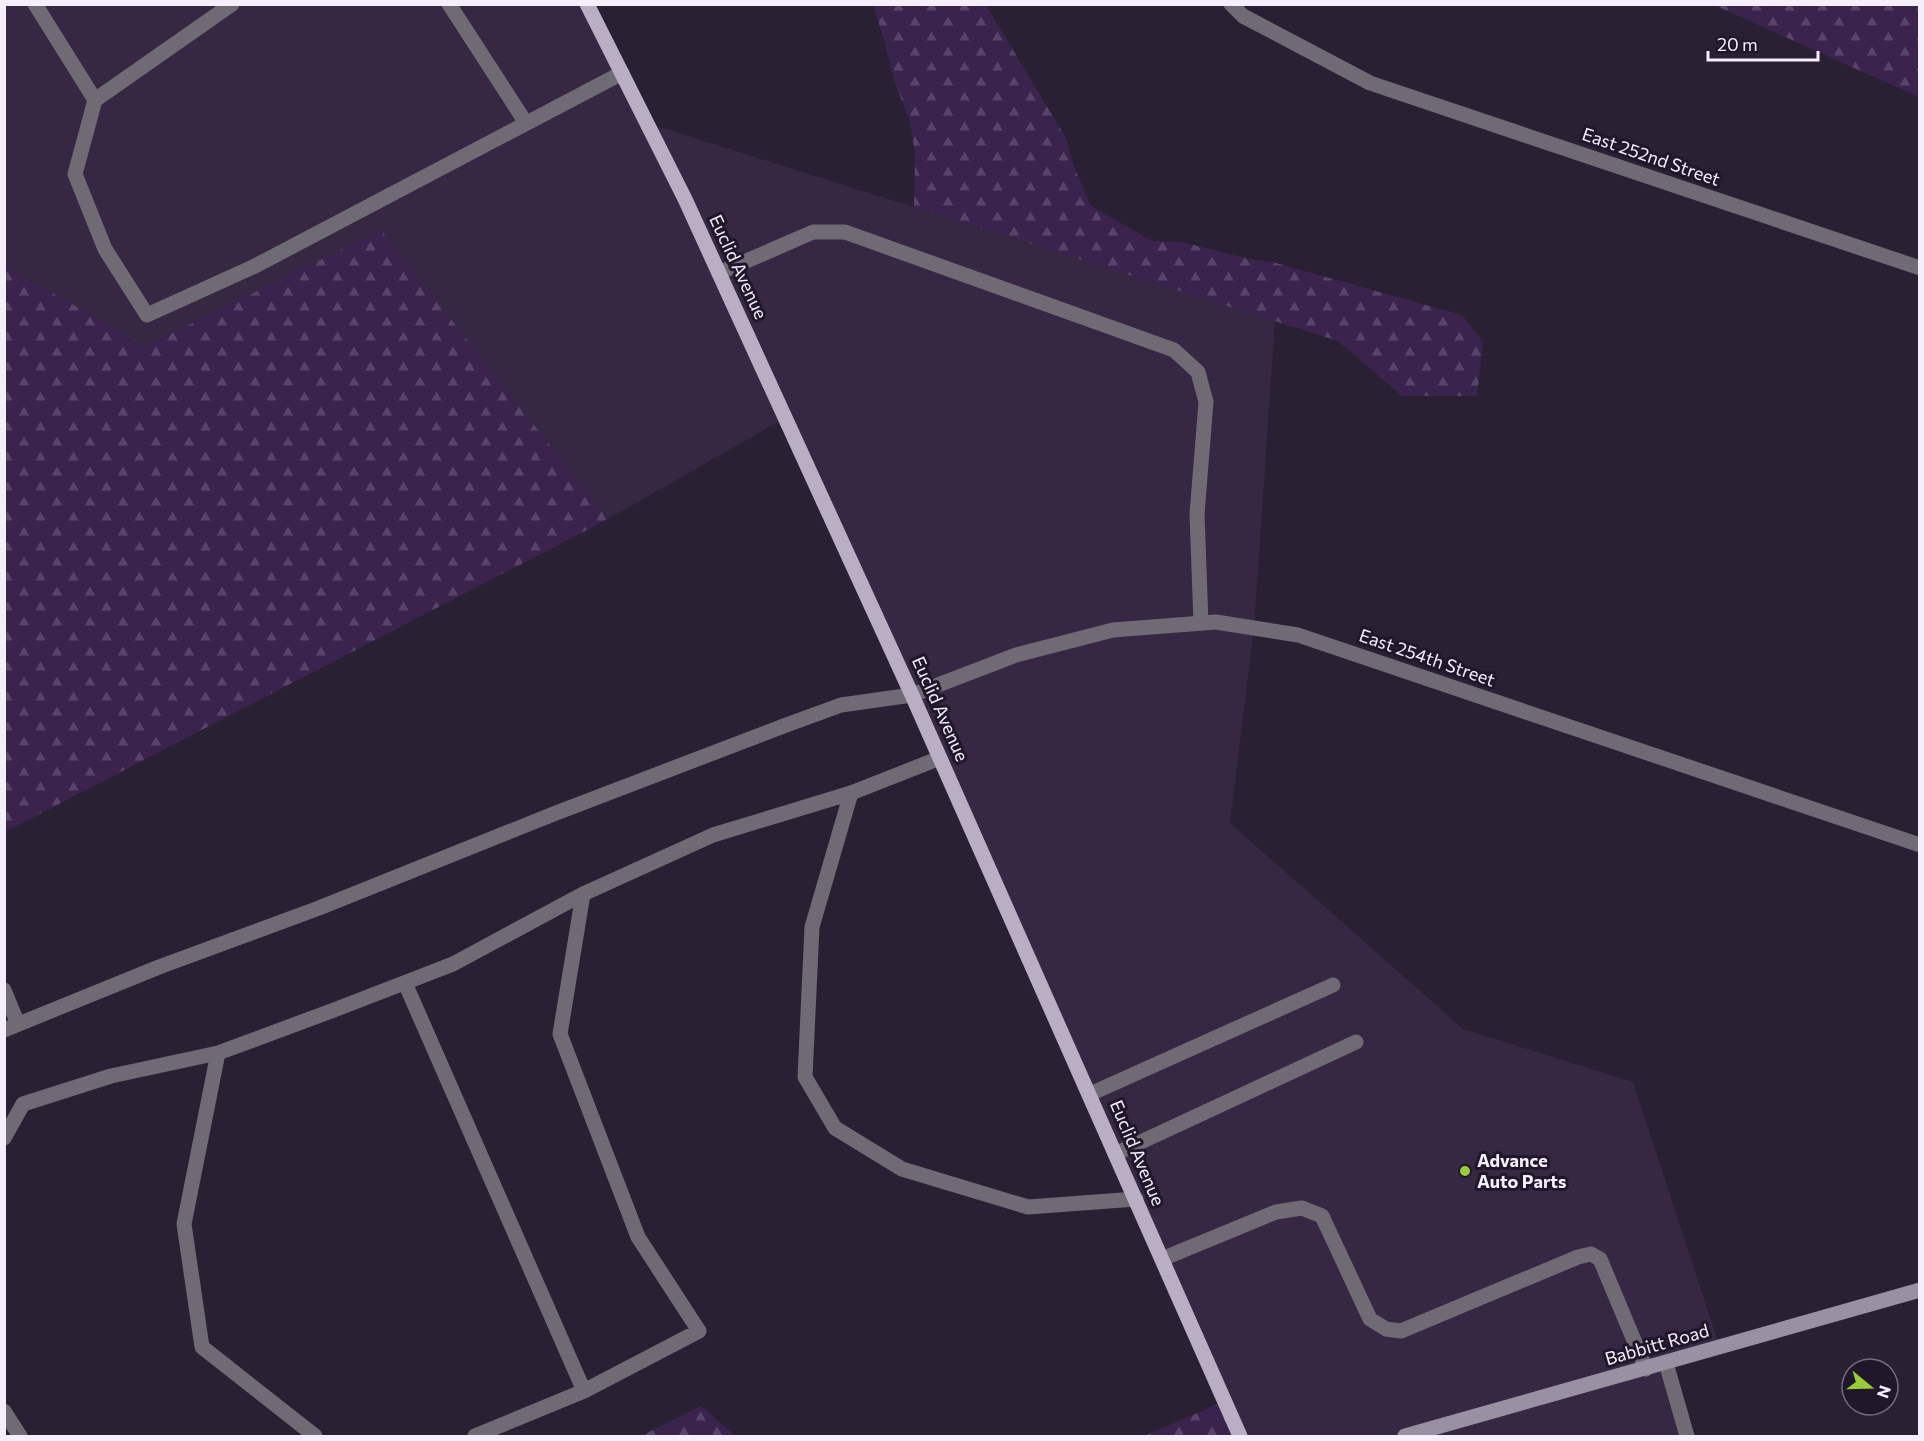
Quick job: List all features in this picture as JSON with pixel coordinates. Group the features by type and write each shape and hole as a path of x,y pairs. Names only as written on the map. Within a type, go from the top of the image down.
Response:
{"main road":[{"name":"Euclid Avenue","path":"587,4 685,199 912,695 1240,1437"},
{"name":"Babbitt Road","path":"1405,1437 1920,1290"}],"street":[{"path":"35,4 95,100"},
{"path":"232,4 95,100 75,174 105,249 147,315 255,266 621,73"},
{"path":"448,4 526,123"},
{"name":"East 252nd Street","path":"1231,4 1243,16 1370,83 1920,268"},
{"path":"719,273 813,232 845,232 1174,350 1198,372 1206,402 1197,514 1201,623"},
{"name":"East 254th Street","path":"11,1027 159,967 319,908 526,825 841,705 912,695 1016,655 1113,630 1216,622 1298,635 1920,845"},
{"path":"4,1138 23,1104 111,1077 218,1053 405,983 453,964 584,894 713,835 851,793 940,758"},
{"path":"851,793 812,927 805,1077 835,1128 902,1168 1028,1207 1136,1200"},
{"path":"475,1437 584,1391 699,1331 638,1237 560,1034 584,894"},
{"path":"405,983 584,1391"},
{"path":"1090,1094 1333,985"},
{"path":"4,990 11,1027"},
{"path":"1115,1154 1356,1042"},
{"path":"218,1053 184,1224 202,1347 315,1437"},
{"path":"1162,1260 1276,1212 1302,1208 1322,1216 1371,1319 1386,1329 1401,1331 1578,1257 1591,1254 1600,1259 1646,1369"},
{"path":"1666,1364 1687,1437"},
{"path":"4,1411 20,1437"}],"shaded area":[{"path":"587,4 647,123 1275,321 1254,628 1230,823 1463,1029 1633,1082 1720,1348 1666,1364 1687,1436 1240,1436 785,418 608,519 381,231 145,346 5,266 5,5"}],"green space":[{"path":"873,5 986,5 1066,138 1073,164 1091,206 1152,241 1182,242 1249,259 1272,262 1462,315 1483,342 1477,396 1402,396 1338,341 914,207 915,154 910,121 895,83"},
{"path":"1714,5 1919,5 1919,97"},
{"path":"381,230 608,519 5,832 5,266 146,346"},
{"path":"1225,1401 1240,1436 1144,1436"},
{"path":"701,1406 735,1436 641,1436"}],"place":[{"name":"Advance Auto Parts","path":"1465,1171"}]}
